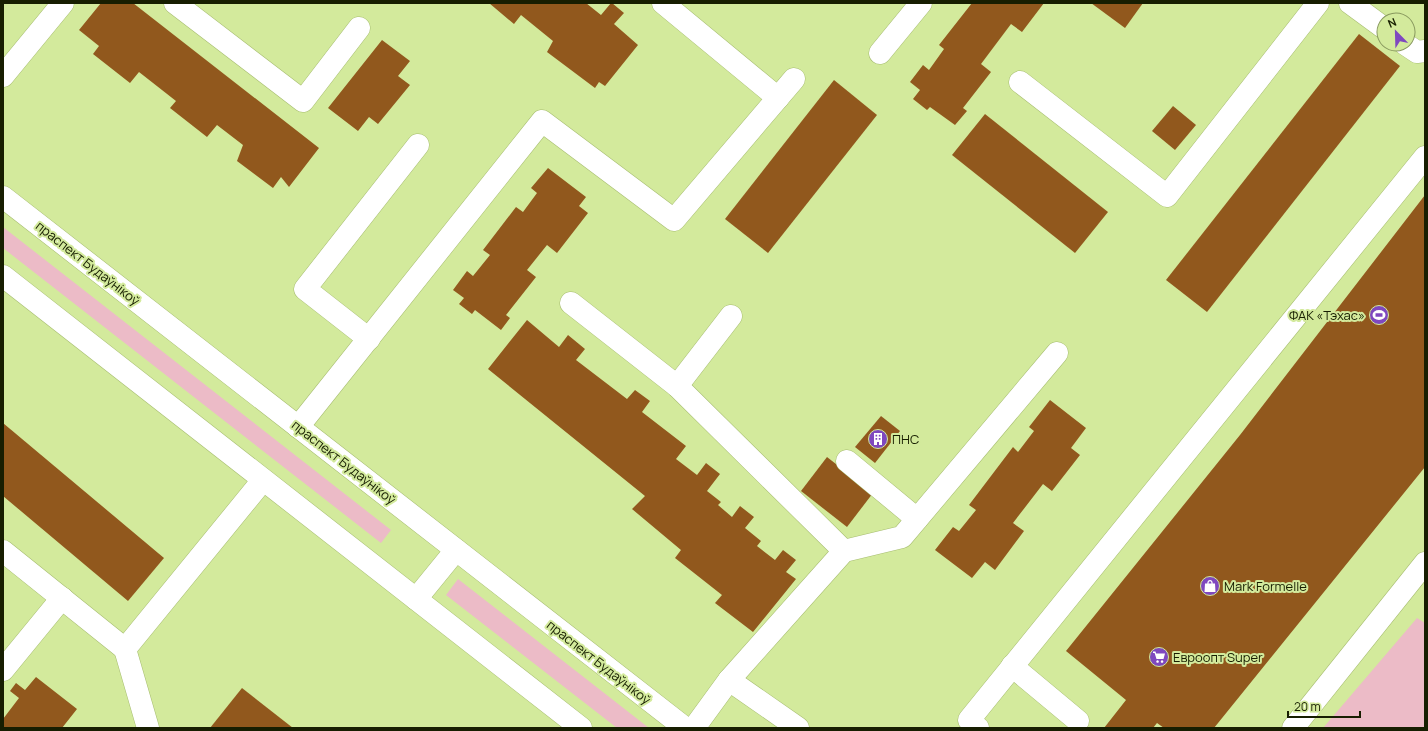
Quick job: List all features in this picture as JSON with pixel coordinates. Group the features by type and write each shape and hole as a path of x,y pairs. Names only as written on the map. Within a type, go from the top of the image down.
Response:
{"main road":[{"path":"3,76 63,3"},
{"path":"175,3 303,101 359,28"},
{"path":"664,3 778,98"},
{"path":"880,54 921,3"},
{"path":"1020,82 1167,196 1318,3"},
{"path":"1350,3 1376,22"},
{"path":"298,427 542,121 674,220 794,79"},
{"path":"369,339 305,289 418,145"},
{"path":"970,725 1012,666 1425,157"},
{"name":"праспект Будаўнікоў","path":"3,197 685,728"},
{"path":"3,276 581,728"},
{"path":"571,303 678,386 844,551"},
{"path":"678,386 731,316"},
{"path":"694,728 729,680 844,551 902,537 1057,353"},
{"path":"848,461 918,519"},
{"path":"125,649 264,480"},
{"path":"416,599 456,550"},
{"path":"3,551 125,649 148,728"},
{"path":"1293,728 1425,563"},
{"path":"3,670 62,598"},
{"path":"1012,666 1078,721"},
{"path":"729,680 798,728"}],"shaded area":[{"path":"3,227 391,530 381,543 3,248"},
{"path":"458,579 649,728 617,728 446,595"},
{"path":"1417,618 1425,623 1425,728 1323,728"}],"building":[{"path":"101,3 133,3 319,148 289,187 281,177 273,188 237,161 243,145 217,125 207,137 170,108 176,101 139,72 130,83 93,54 99,46 79,30"},
{"path":"489,3 586,3 601,15 612,3 624,13 614,24 638,45 605,86 599,82 595,88 547,52 553,41 521,15 514,24"},
{"path":"972,3 1044,3 1022,32 1011,24 981,64 991,72 963,108 967,111 955,125 930,107 927,110 913,99 920,90 910,82 923,65 929,70 944,49 939,45"},
{"path":"1091,3 1143,3 1125,28"},
{"path":"1359,34 1376,47 1376,52 1382,52 1400,66 1207,312 1166,280"},
{"path":"382,40 410,61 398,76 410,85 378,124 369,117 358,131 328,108"},
{"path":"834,80 877,115 768,253 725,219"},
{"path":"1173,106 1196,125 1175,150 1152,131"},
{"path":"985,114 1108,212 1075,253 952,155"},
{"path":"548,168 586,197 579,206 588,213 557,253 547,245 527,270 536,277 506,315 510,318 501,330 475,310 472,314 459,304 464,298 453,290 467,271 473,276 490,255 483,250 516,207 523,212 537,193 531,188"},
{"path":"1425,195 1425,467 1214,728 1164,728 1157,723 1153,728 1104,728 1126,700 1066,651 1240,435"},
{"path":"527,320 559,347 568,335 585,349 576,360 627,399 635,390 650,401 642,412 686,446 676,459 697,475 706,463 720,474 707,491 721,502 718,505 732,517 740,506 754,517 745,528 761,541 757,546 775,560 783,550 796,560 786,572 796,579 753,632 715,603 722,595 675,558 681,550 632,509 645,496 488,369"},
{"path":"1050,400 1086,428 1071,448 1080,455 1052,491 1043,484 1013,523 1024,531 995,570 985,562 972,578 935,550 953,527 959,531 976,510 969,505 1013,447 1018,452 1034,431 1029,427"},
{"name":"ПНС","path":"881,416 900,431 875,463 855,447"},
{"path":"3,423 164,558 128,601 3,496"},
{"path":"827,457 873,493 847,527 801,491"},
{"path":"36,677 77,709 62,728 3,728 3,719 19,698 10,691 16,683 25,690"},
{"path":"242,688 293,728 210,728"}],"place":[{"name":"ФАК «Тэхас»","path":"1379,315"},
{"name":"ПНС","path":"878,439"},
{"name":"Mark Formelle","path":"1210,586"},
{"name":"Евроопт Super","path":"1159,657"}]}
